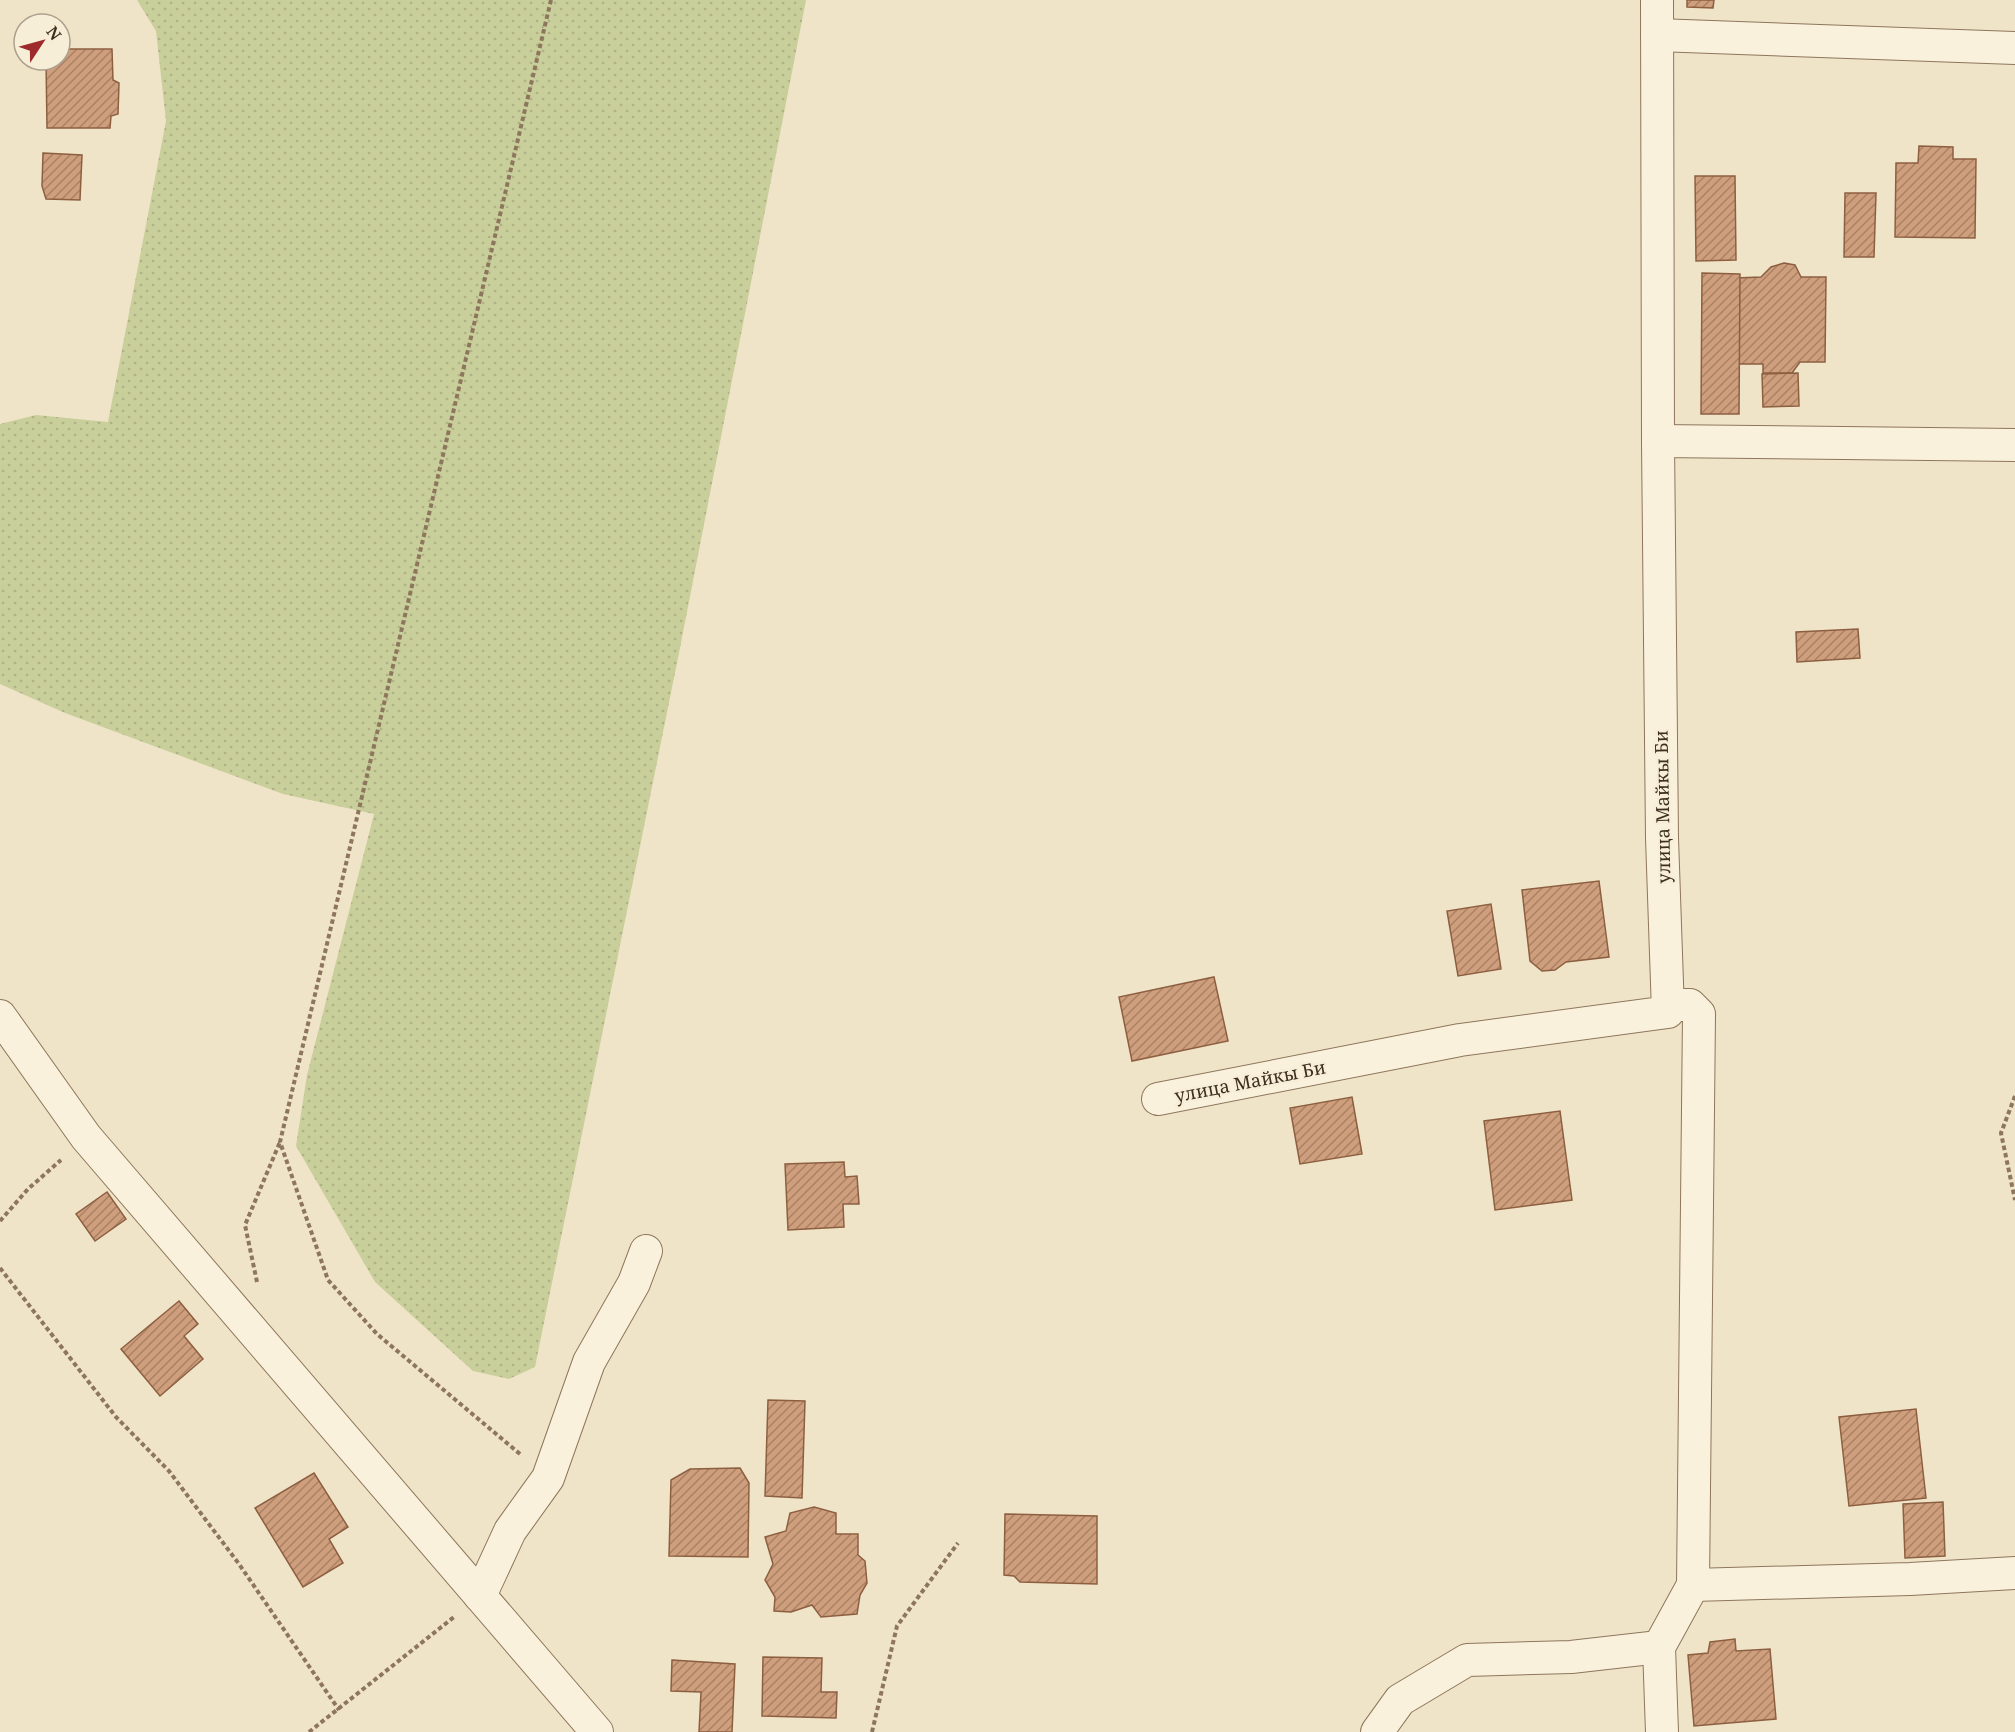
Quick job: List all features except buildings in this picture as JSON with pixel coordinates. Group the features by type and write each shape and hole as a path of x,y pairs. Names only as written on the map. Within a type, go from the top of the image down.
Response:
{"street":[{"name":"улица Майкы Би","path":"1158,1099 1460,1041 1668,1012 1662,838 1657,0"},
{"path":"1657,34 2015,48"},
{"path":"1658,441 2015,445"},
{"path":"1662,1732 1659,1647 1694,1585 1699,1014 1690,1005 1668,1005"},
{"path":"0,1016 86,1137 597,1732"},
{"path":"480,1596 510,1531 548,1478 589,1362 634,1283 646,1251"},
{"path":"1694,1585 1910,1579 2015,1573"},
{"path":"1377,1732 1400,1700 1467,1660 1571,1658 1659,1647"}],"path":[{"path":"257,1283 245,1225 280,1142 551,0"},
{"path":"2015,1096 2001,1133 2015,1200"},
{"path":"0,1221 28,1188 86,1137"},
{"path":"280,1142 327,1280 377,1334 548,1478"},
{"path":"0,1268 116,1417 168,1471 239,1564 339,1710"},
{"path":"872,1732 897,1626 958,1543"},
{"path":"309,1732 480,1596"}],"green space":[{"path":"137,0 806,0 679,653 535,1367 509,1379 473,1371 375,1282 296,1146 307,1075 374,814 283,794 65,713 0,684 0,424 36,415 108,422 166,121 156,31"}]}
